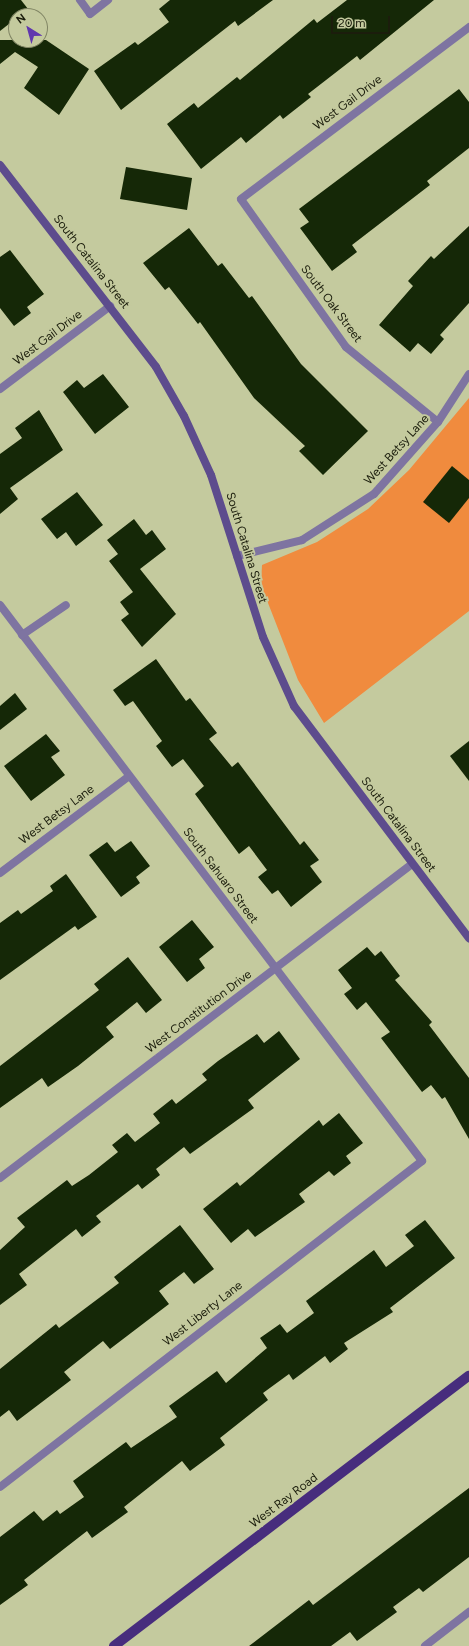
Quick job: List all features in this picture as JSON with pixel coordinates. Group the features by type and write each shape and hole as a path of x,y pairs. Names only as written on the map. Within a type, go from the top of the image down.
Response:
{"main road":[{"name":"West Ray Road","path":"114,1646 469,1376"}],"street":[{"path":"80,0 90,14 108,0"},
{"name":"West Gail Drive","path":"241,199 469,27"},
{"name":"South Catalina Street","path":"0,164 156,367 184,416 211,475 263,637 294,706 469,938"},
{"name":"South Oak Street","path":"241,199 346,347 438,422"},
{"name":"West Gail Drive","path":"0,388 110,306"},
{"name":"West Betsy Lane","path":"237,556 302,540 331,524 374,494 438,422 469,374"},
{"name":"South Sahuaro Street","path":"0,605 422,1161"},
{"path":"22,635 66,605"},
{"name":"West Betsy Lane","path":"0,874 129,776"},
{"name":"West Constitution Drive","path":"0,1178 412,864"},
{"name":"West Liberty Lane","path":"0,1487 422,1161"},
{"path":"425,1646 469,1612"}],"shaded area":[{"path":"469,398 469,611 324,723 298,680 261,585 262,565 317,542 368,509 409,470"}],"building":[{"path":"0,0 21,0 27,8 8,8 8,25 0,31"},
{"path":"170,0 273,0 238,26 235,21 121,110 94,71 135,42 138,45 169,22 159,9"},
{"path":"347,0 434,0 360,60 357,56 308,94 311,97 283,119 280,115 246,143 241,137 201,169 167,124 194,103 198,108 237,77 240,80 314,19 317,23"},
{"path":"0,40 8,40 8,48 48,48 48,41 89,69 59,115 24,88 38,67 15,52 0,64"},
{"path":"459,89 469,102 469,148 427,181 430,185 352,245 357,252 332,271 300,228 309,222 299,209"},
{"path":"126,167 192,178 187,210 120,199"},
{"path":"469,226 469,303 440,335 444,339 431,354 418,343 410,352 379,325 413,286 408,281 431,256 434,259"},
{"path":"189,228 218,266 222,263 249,298 252,296 301,364 368,431 323,475 299,451 305,446 254,398 200,322 198,324 169,287 165,290 143,263"},
{"path":"10,250 44,294 27,307 31,313 14,326 0,308 0,257"},
{"path":"103,374 129,407 95,434 63,392 77,380 84,388"},
{"path":"39,410 63,450 10,488 18,499 0,514 0,454 22,438 15,428"},
{"path":"452,466 469,480 469,498 449,523 423,502"},
{"path":"77,492 103,525 76,546 66,532 57,539 41,519"},
{"path":"134,519 146,535 152,530 166,549 140,569 176,614 142,647 121,620 129,614 120,602 133,592 109,561 118,554 107,540"},
{"path":"156,659 186,701 190,698 217,733 209,739 232,767 238,762 300,845 304,841 319,860 310,866 322,882 291,907 278,890 272,894 258,877 267,870 249,846 239,854 195,794 204,786 183,759 172,767 156,746 162,741 133,701 125,706 113,690"},
{"path":"15,693 27,709 0,730 0,706"},
{"path":"46,734 60,751 51,757 65,775 31,801 4,766"},
{"path":"469,741 469,781 450,756"},
{"path":"131,841 150,866 136,877 140,883 121,897 89,855 107,842 115,852"},
{"path":"66,874 97,917 78,930 75,926 0,980 0,923 18,910 21,914 53,891 50,886"},
{"path":"192,920 214,947 199,959 205,968 187,982 159,947"},
{"path":"367,947 375,956 381,951 400,976 395,980 432,1022 429,1025 469,1078 469,1139 445,1097 442,1099 431,1085 422,1092 381,1038 390,1032 366,1002 357,1010 344,994 352,988 338,970"},
{"path":"128,957 162,1000 146,1013 137,1002 106,1027 114,1037 78,1066 48,1087 42,1078 0,1108 0,1066 99,990 94,984"},
{"path":"279,1031 300,1059 248,1100 254,1108 190,1154 184,1147 156,1169 160,1175 142,1189 138,1184 96,1216 101,1222 82,1237 76,1229 19,1274 27,1285 0,1305 0,1250 25,1227 17,1218 67,1180 72,1186 89,1175 118,1152 112,1145 127,1133 135,1142 160,1123 153,1114 172,1099 176,1104 207,1080 202,1074 218,1061 257,1034 264,1043"},
{"path":"339,1113 363,1143 346,1156 351,1163 334,1176 329,1171 299,1194 305,1202 255,1237 248,1229 231,1243 203,1209 237,1182 240,1186 319,1120 323,1126"},
{"path":"425,1220 455,1258 390,1308 393,1312 344,1343 348,1349 330,1363 325,1356 293,1380 289,1374 263,1393 268,1400 220,1438 225,1445 190,1471 182,1461 124,1507 128,1512 92,1538 87,1531 24,1580 28,1585 0,1605 0,1537 34,1511 43,1521 57,1510 60,1514 84,1497 73,1481 126,1442 131,1448 177,1417 169,1406 217,1371 226,1383 267,1348 260,1338 280,1324 287,1333 314,1313 306,1301 374,1250 386,1267 414,1246 405,1235"},
{"path":"180,1225 214,1269 194,1284 184,1272 159,1291 169,1304 110,1349 103,1341 64,1372 71,1380 17,1421 9,1410 0,1417 0,1369 56,1324 59,1328 119,1283 114,1277"},
{"path":"469,1488 469,1557 423,1592 419,1588 393,1607 397,1612 357,1641 350,1632 331,1646 249,1646 309,1600 313,1605"}]}
